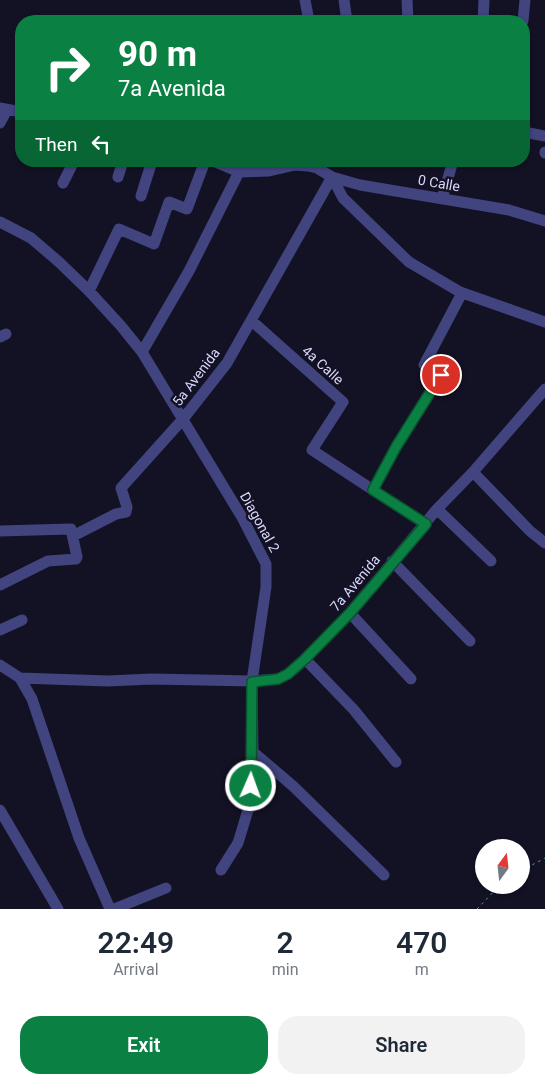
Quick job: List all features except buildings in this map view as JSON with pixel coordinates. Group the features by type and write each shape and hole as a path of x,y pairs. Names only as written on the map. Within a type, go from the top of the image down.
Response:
{"street":[{"path":"305,0 308,15"},
{"path":"344,0 346,15"},
{"path":"407,0 408,15"},
{"path":"483,15 484,0"},
{"path":"523,15 524,0"},
{"path":"0,123 3,109"},
{"path":"530,133 545,136"},
{"path":"63,183 71,167"},
{"path":"118,177 122,167"},
{"path":"140,196 150,167"},
{"path":"89,291 119,229 154,244 169,202 187,209 203,167"},
{"name":"0 Calle","path":"227,167 239,172 269,171 286,167"},
{"name":"0 Calle","path":"323,167 332,177 360,185 509,210 545,221"},
{"path":"442,199 451,167"},
{"path":"142,352 193,262 239,172"},
{"path":"332,177 343,198 409,262 462,293 545,322"},
{"name":"5a Avenida","path":"73,536 116,514 126,512 127,507 121,488 183,419 227,362 252,321 332,177"},
{"name":"Diagonal 2","path":"0,222 39,244 89,291 142,352 242,519 266,564 266,587 252,682 253,752 251,800 238,843 222,870"},
{"path":"373,490 396,447 441,375 424,365 462,293"},
{"name":"4a Calle","path":"252,321 342,402 312,450 426,524"},
{"name":"7a Avenida","path":"20,678 252,682 278,679 288,674 350,613 437,509 473,472 545,389"},
{"path":"473,472 530,531 545,543"},
{"path":"437,509 491,561"},
{"path":"0,531 69,528 72,530 77,557 76,559 48,561 0,585"},
{"path":"392,562 470,641"},
{"path":"350,613 412,680"},
{"path":"0,630 22,620"},
{"path":"305,659 354,710 396,762"},
{"path":"0,665 20,678 32,699 79,838 110,909"},
{"path":"253,752 293,786 384,875"},
{"path":"0,810 58,909"},
{"path":"114,909 166,888"}],"path":[{"path":"530,866 545,858"},
{"path":"477,909 491,894"}],"route":[{"path":"251,786 253,752 252,682 278,679 288,674 305,659 350,613 426,524 373,490 396,447 441,375"}]}
